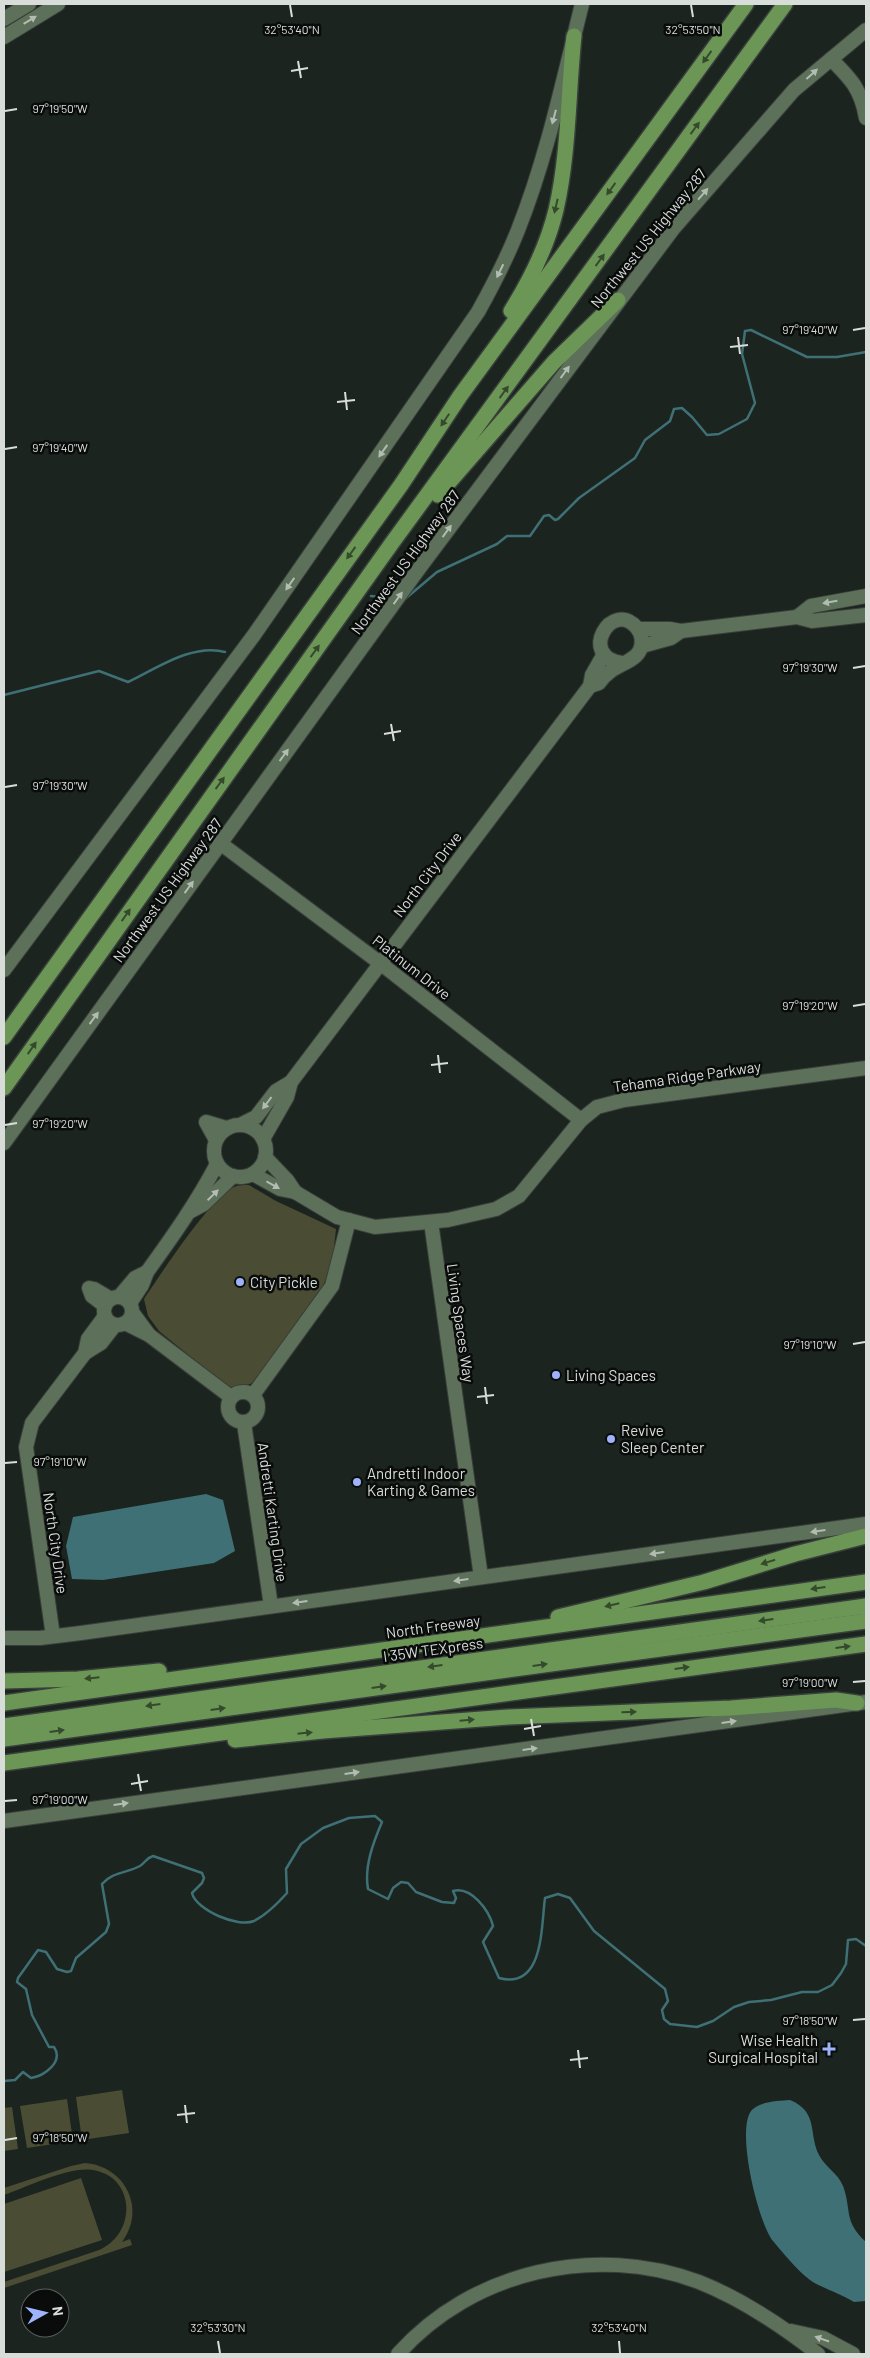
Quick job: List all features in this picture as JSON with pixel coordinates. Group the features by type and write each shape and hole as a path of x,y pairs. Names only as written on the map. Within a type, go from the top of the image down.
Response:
{"highway":[{"path":"460,396 746,4"},
{"path":"4,1088 392,543 531,355 785,4"},
{"path":"4,1038 401,485 460,396 530,281 551,226 564,162 574,36"},
{"path":"392,543 459,473 554,362 618,300"},
{"path":"428,1645 447,1633 556,1618 655,1595 795,1554 866,1536"},
{"name":"North Freeway","path":"4,1703 349,1654 428,1645 866,1582"},
{"name":"I 35W TEXpress","path":"4,1726 866,1606"},
{"name":"I 35W TEXpress","path":"4,1738 866,1621"},
{"path":"4,1763 866,1644"},
{"path":"4,1681 88,1678 203,1667 332,1650 349,1654"},
{"path":"118,1747 133,1752 323,1730 508,1717 731,1708 836,1700 862,1703"}],"street":[{"path":"4,19 29,4"},
{"path":"4,37 58,4"},
{"path":"4,970 254,635 478,312 507,255 526,208 546,144 582,4"},
{"name":"Northwest US Highway 287","path":"4,1143 418,570 618,300 673,229 764,122 794,90 866,30"},
{"path":"831,58 860,91 866,118"},
{"path":"797,617 811,606 866,596"},
{"path":"638,629 642,639 642,646 635,658 622,663 609,659 604,654 600,640 601,634 610,623 624,620 638,629 670,628 681,631 797,617 812,621 866,615"},
{"path":"642,646 671,638 681,631"},
{"name":"North City Drive","path":"263,1139 287,1097 291,1082 590,686 592,675 604,654"},
{"name":"North City Drive","path":"590,686 599,683 605,673 622,663"},
{"name":"Platinum Drive","path":"220,843 380,963 581,1120"},
{"name":"Tehama Ridge Parkway","path":"253,1174 280,1189 295,1192 337,1217 375,1227 431,1222 496,1209 519,1196 581,1120 597,1107 624,1100 866,1068"},
{"name":"North City Drive","path":"242,1124 256,1117 276,1091 291,1082"},
{"path":"242,1124 258,1132 263,1139 265,1156 263,1163 253,1174 233,1176 222,1170 217,1164 214,1156 216,1140 226,1128 242,1124"},
{"name":"Tehama Ridge Parkway","path":"265,1156 287,1180 295,1192"},
{"name":"North City Drive","path":"47,1637 26,1447 32,1423 85,1353 88,1339 142,1285 147,1272 191,1211 198,1195 206,1185 217,1164"},
{"name":"North City Drive","path":"191,1211 204,1204 233,1176"},
{"path":"253,1395 332,1286 349,1220"},
{"name":"Living Spaces Way","path":"431,1222 481,1577"},
{"path":"118,1310 231,1397"},
{"path":"244,1391 253,1395 258,1404 256,1414 244,1423 234,1420 228,1411 231,1397 244,1391"},
{"name":"Andretti Karting Drive","path":"244,1423 271,1606"},
{"path":"4,1638 47,1637 866,1524"},
{"path":"4,1821 862,1703"},
{"path":"398,2354 441,2316 485,2290 532,2273 583,2265 626,2265 683,2277 718,2290 788,2331 818,2354"},
{"path":"788,2331 824,2338 853,2354"}],"green space":[{"name":"City Pickle","path":"249,1185 276,1201 336,1229 332,1266 316,1301 252,1383 239,1389 227,1386 159,1331 148,1316 144,1299 186,1238 213,1205 234,1187"},
{"path":"122,2090 129,2133 82,2140 76,2097"},
{"path":"67,2099 73,2141 27,2148 20,2106"},
{"path":"12,2107 18,2149 4,2151 4,2108"},
{"path":"85,2163 99,2166 111,2172 128,2191 132,2203 132,2216 129,2229 122,2242 130,2239 132,2245 4,2288 4,2282 99,2250 111,2242 120,2232 125,2220 124,2194 117,2183 107,2175 93,2170 72,2171 60,2174 4,2195 4,2188"},
{"path":"81,2178 102,2240 4,2272 4,2204"}],"water":[{"path":"206,1494 223,1500 235,1551 214,1563 103,1580 72,1579 66,1546 73,1517"},
{"path":"790,2100 799,2105 809,2117 819,2155 841,2181 846,2194 851,2221 859,2235 866,2242 866,2301 854,2302 810,2280 773,2241 767,2231 750,2174 746,2133 748,2118 753,2109 761,2104"}],"waterway":[{"path":"405,599 437,572 497,544 507,536 530,536 544,516 549,515 555,520 558,519 579,498 635,458 645,440 670,421 674,409 682,408 707,435 719,434 747,419 755,403 742,354 745,331 751,330 807,357 837,357 866,352"},
{"path":"371,596 392,598"},
{"path":"4,695 99,671 128,682 162,664 187,654 213,650 225,652"},
{"path":"4,2081 15,2080 23,2072 31,2078 36,2077 47,2071 55,2063 56,2053 54,2047 49,2047 32,2015 26,1989 17,1982 18,1978 38,1950 46,1952 57,1969 67,1972 71,1971 76,1958 106,1932 109,1924 102,1884 106,1880 140,1866 153,1856 202,1873 204,1878 202,1883 192,1893 201,1906 228,1920 247,1923 254,1921 267,1912 287,1893 286,1869 301,1844 323,1828 349,1818 375,1816 382,1822 368,1864 368,1889 388,1899 393,1888 401,1882 408,1883 416,1892 442,1902 454,1903 456,1898 453,1891 460,1890 473,1896 478,1901 488,1913 493,1926 483,1942 499,1978 514,1979 525,1975 532,1966 541,1939 545,1898 558,1894 570,1898 594,1931 665,1989 668,2001 662,2010 664,2019 670,2024 697,2027 713,2021 734,2007 749,2002 771,2000 802,1992 818,1992 832,1985 841,1973 846,1964 848,1940 856,1939 866,1946"}],"place":[{"name":"City Pickle","path":"240,1282"},
{"name":"Living Spaces","path":"556,1375"},
{"name":"Revive Sleep Center","path":"611,1439"},
{"name":"Andretti Indoor Karting & Games","path":"357,1482"},
{"name":"Wise Health Surgical Hospital","path":"829,2049"}]}
